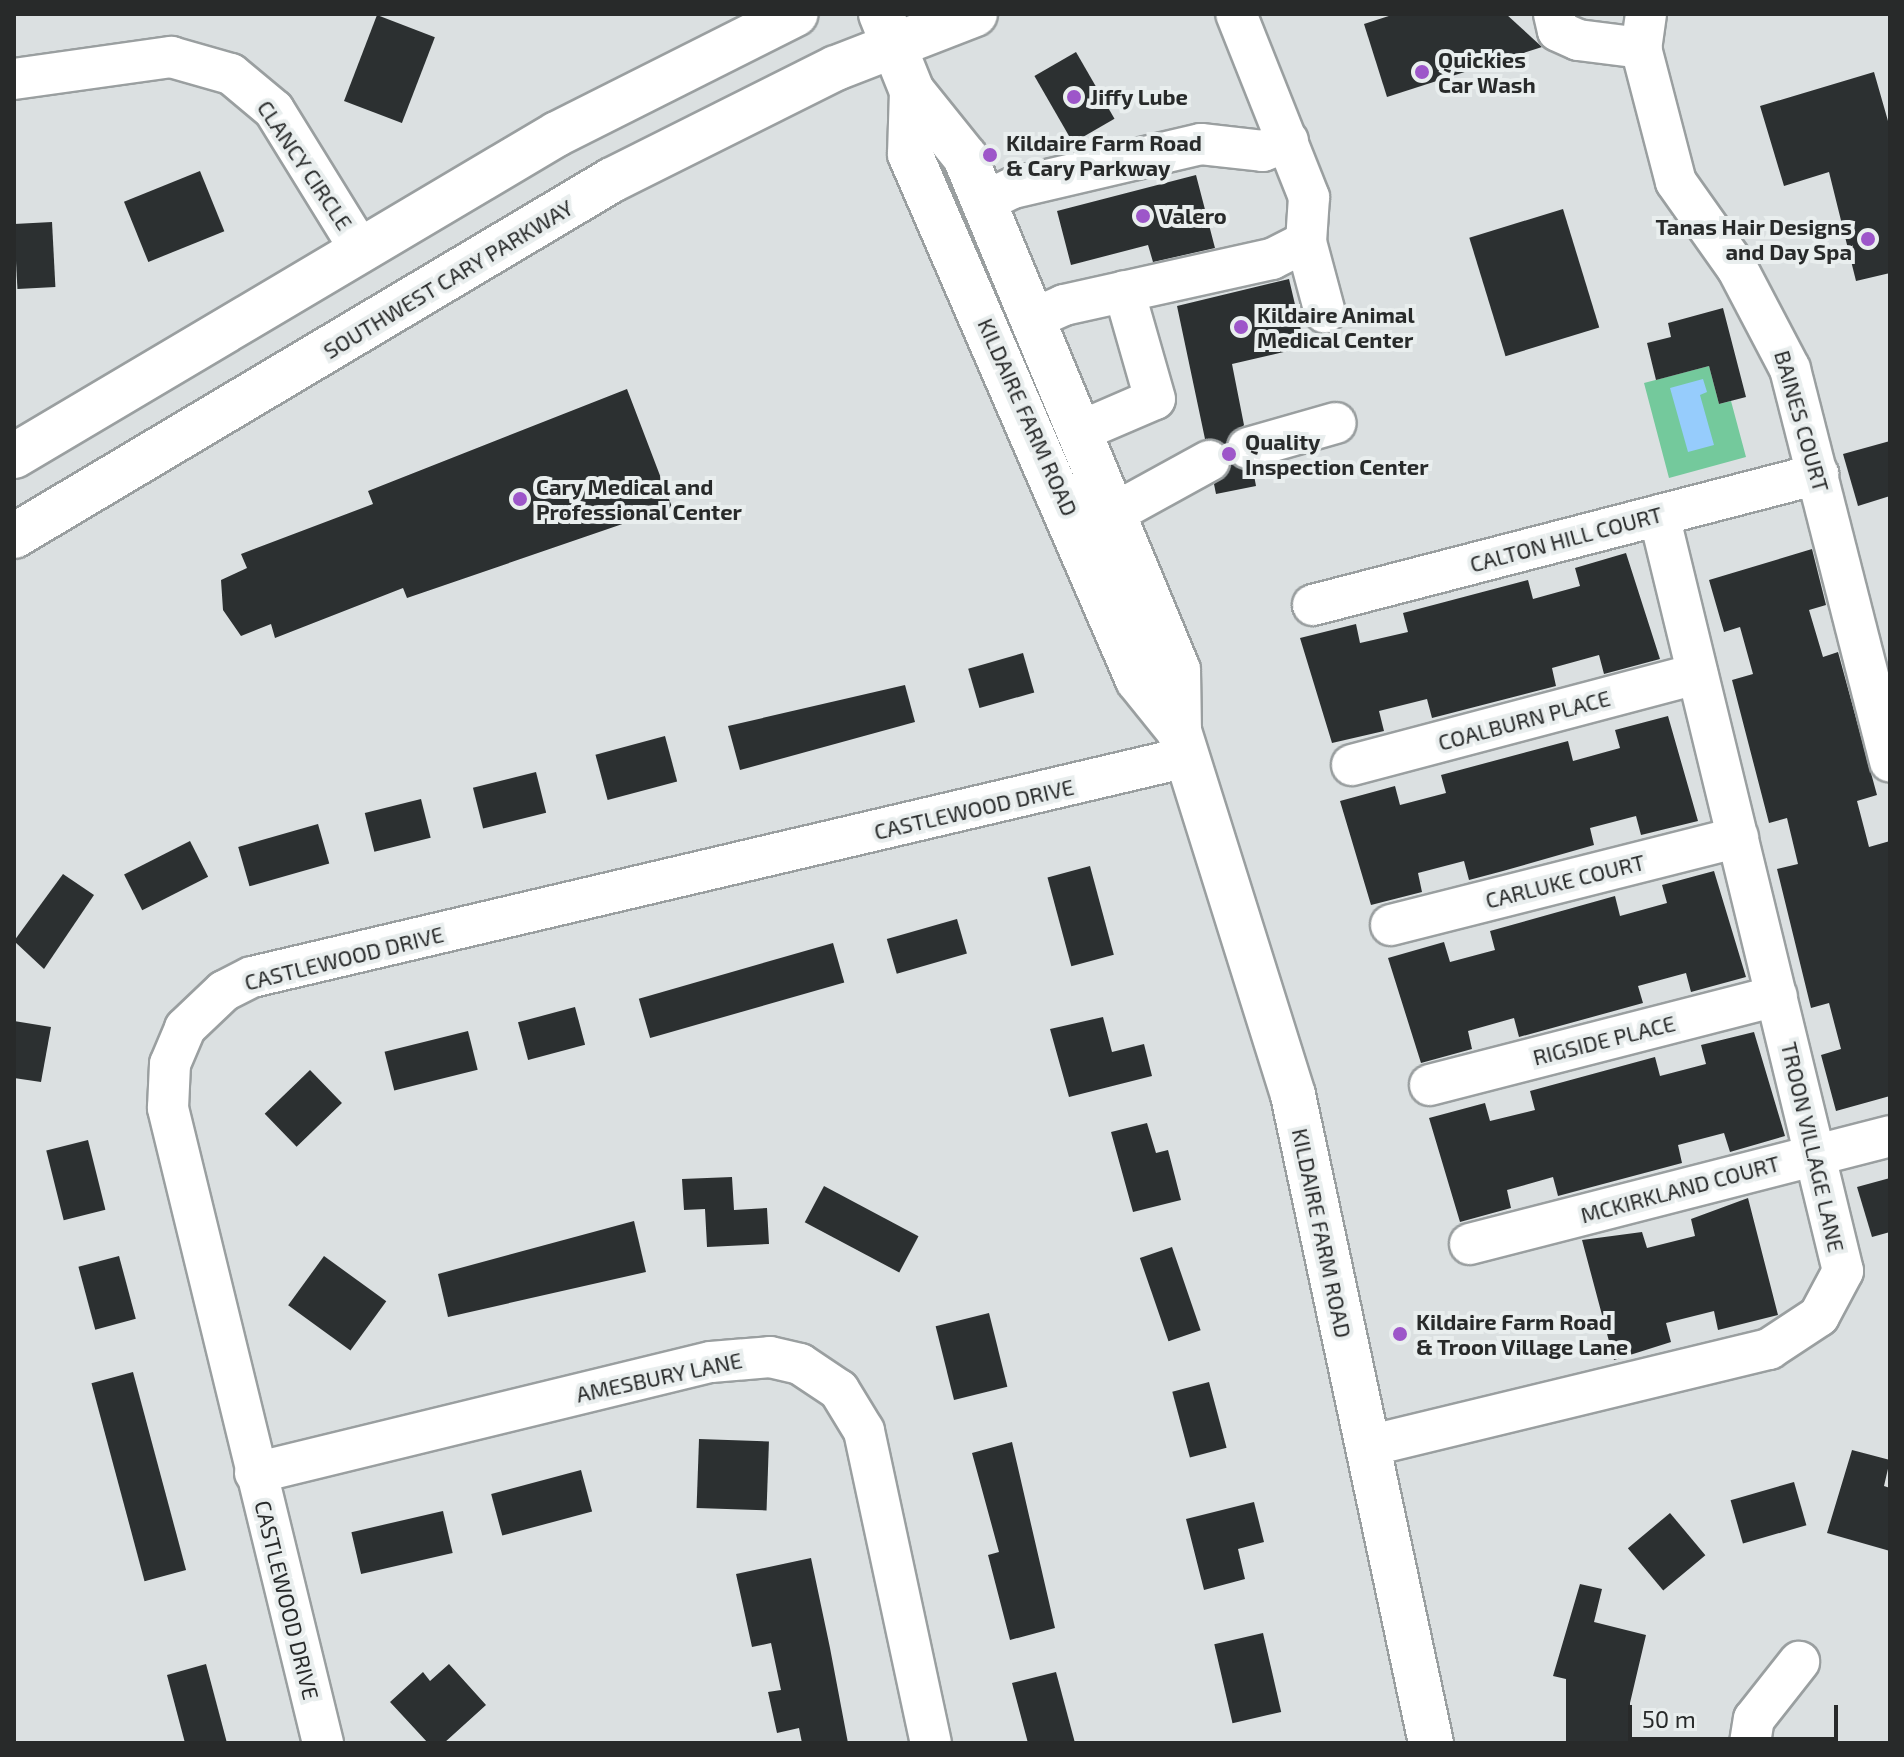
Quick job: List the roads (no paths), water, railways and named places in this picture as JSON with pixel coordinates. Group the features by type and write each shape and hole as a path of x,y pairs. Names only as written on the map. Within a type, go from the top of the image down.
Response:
{"main road":[{"path":"14,456 557,134 796,14"},
{"name":"SOUTHWEST CARY PARKWAY","path":"14,536 612,180 887,29 975,14"},
{"name":"KILDAIRE FARM ROAD","path":"887,29 912,91 965,157 982,203 1118,511 1178,670 1183,744 1293,1095 1431,1743"},
{"name":"KILDAIRE FARM ROAD","path":"912,91 910,154 1138,680 1183,744"}],"street":[{"path":"1236,14 1309,197 1306,242 1325,313"},
{"path":"1554,14 1558,31 1578,40 1643,31"},
{"name":"BAINES COURT","path":"1643,31 1676,182 1779,341 1818,474 1875,633 1890,761"},
{"name":"CLANCY CIRCLE","path":"14,79 171,57 231,74 274,110 360,249"},
{"path":"982,203 1013,188 1201,144 1263,151 1288,141"},
{"path":"1035,318 1124,291 1272,259 1306,242"},
{"path":"1083,430 1155,399 1124,291"},
{"path":"1248,448 1336,423"},
{"path":"1118,511 1209,461"},
{"name":"CALTON HILL COURT","path":"1313,605 1818,474"},
{"name":"TROON VILLAGE LANE","path":"1368,1446 1769,1349 1797,1334 1819,1316 1843,1271 1659,515"},
{"name":"COALBURN PLACE","path":"1352,765 1697,674"},
{"name":"CASTLEWOOD DRIVE","path":"323,1743 255,1473 167,1087 185,1028 224,991 252,977 1183,744"},
{"name":"CARLUKE COURT","path":"1391,925 1738,837"},
{"name":"RIGSIDE PLACE","path":"1430,1085 1777,996"},
{"name":"MCKIRKLAND COURT","path":"1470,1244 1890,1136"},
{"name":"AMESBURY LANE","path":"255,1473 711,1362 770,1357 800,1364 839,1390 864,1431 931,1743"},
{"path":"1750,1743 1754,1719 1799,1662"}],"water":[{"path":"1703,379 1707,392 1700,395 1714,445 1688,452 1670,388"}],"place":[{"name":"Quickies Car Wash","path":"1422,72"},
{"name":"Jiffy Lube","path":"1074,97"},
{"name":"Kildaire Farm Road & Cary Parkway","path":"990,155"},
{"name":"Valero","path":"1143,216"},
{"name":"Tanas Hair Designs and Day Spa","path":"1868,239"},
{"name":"Kildaire Animal Medical Center","path":"1241,327"},
{"name":"Quality Inspection Center","path":"1229,454"},
{"name":"Cary Medical and Professional Center","path":"520,499"},
{"name":"Kildaire Farm Road & Troon Village Lane","path":"1400,1334"}]}
